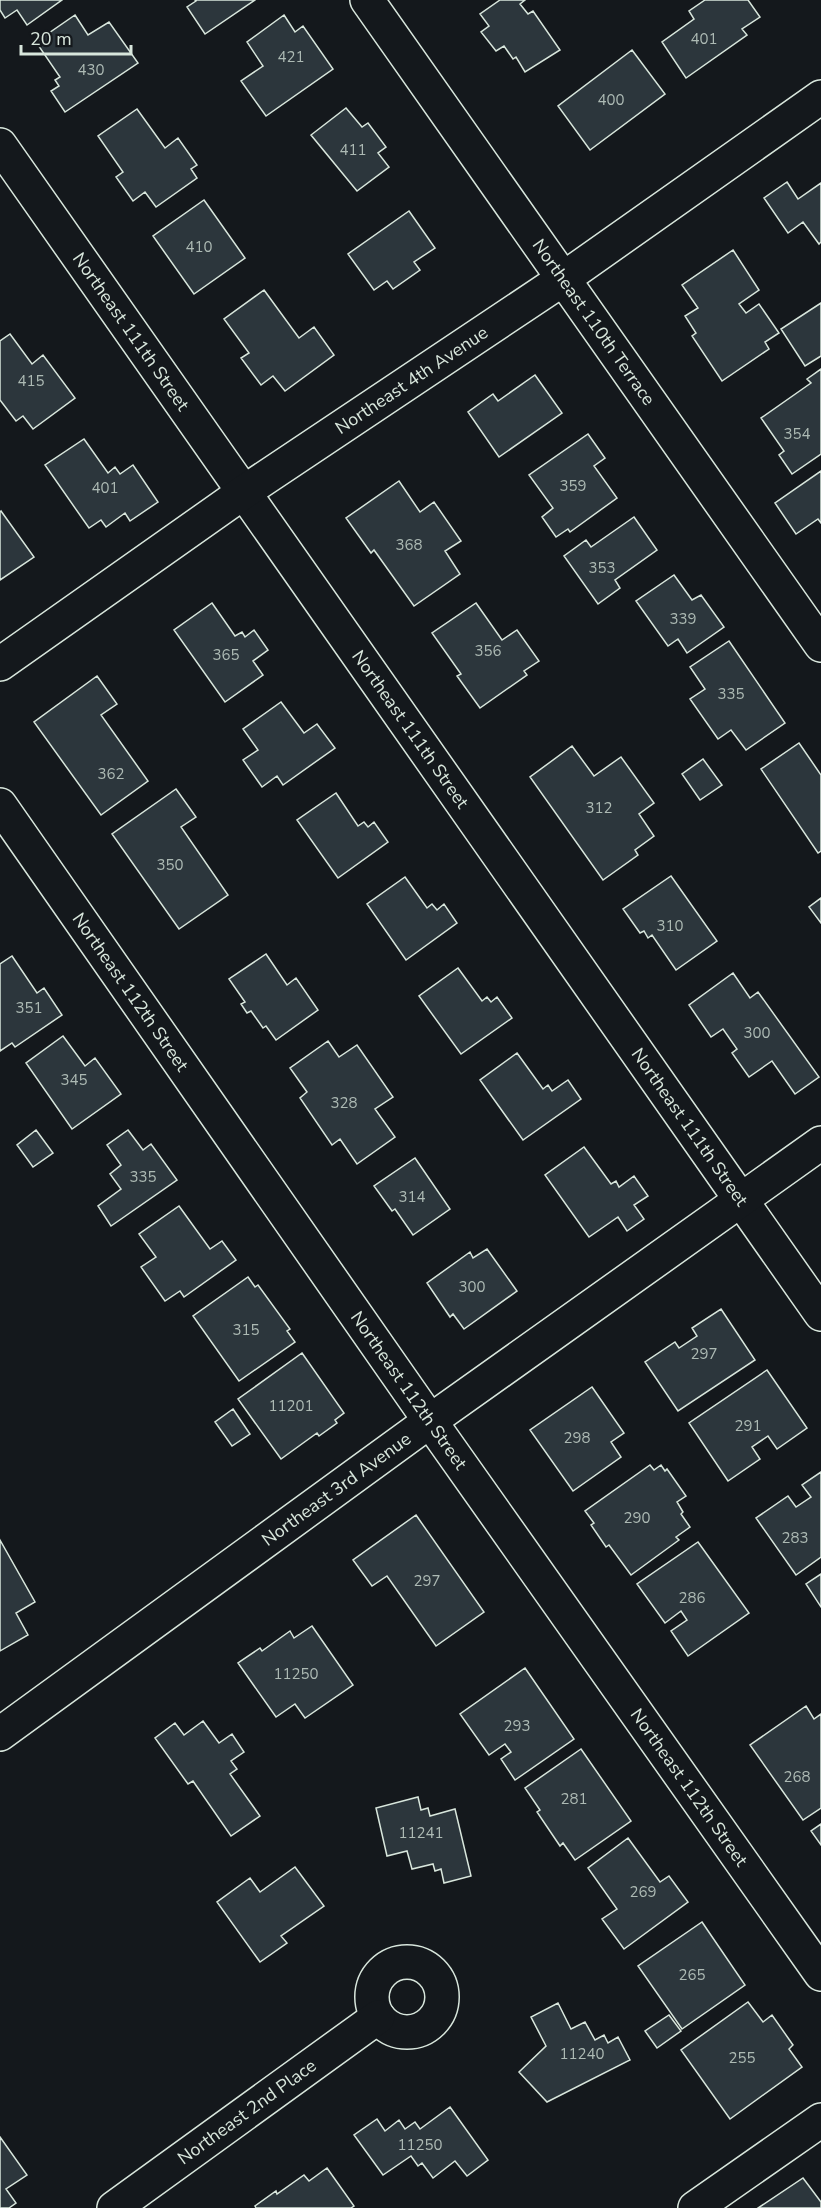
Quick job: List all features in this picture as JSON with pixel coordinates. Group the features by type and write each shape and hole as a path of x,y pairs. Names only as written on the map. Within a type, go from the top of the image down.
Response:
{"street":[{"name":"Northeast 110th Terrace","path":"367,0 821,645"},
{"name":"Northeast 4th Avenue","path":"0,664 244,492 563,279 821,97"},
{"name":"Northeast 111th Street","path":"0,145 821,1314"},
{"name":"Northeast 112th Street","path":"0,805 430,1421 821,1974"},
{"name":"Northeast 3rd Avenue","path":"0,1734 430,1421 821,1143"},
{"name":"Northeast 2nd Place","path":"114,2208 378,2017"},
{"path":"695,2208 821,2120"}],"building":[{"path":"0,0 62,0 27,25 17,10 5,18 0,10"},
{"path":"195,0 255,0 205,34 187,7"},
{"path":"500,0 525,0 520,4 528,14 533,11 560,50 525,72 516,57 513,59 504,46 496,51 481,32 489,26 480,14"},
{"path":"705,0 748,0 760,17 742,29 747,35 686,78 662,42 694,19 689,11"},
{"path":"75,15 88,35 109,22 138,63 65,112 51,91 59,86 55,80 60,77 36,42"},
{"path":"284,15 295,32 303,26 333,69 266,116 241,81 263,66 247,42"},
{"path":"632,50 665,94 590,150 558,106"},
{"path":"346,108 362,127 368,123 386,147 378,153 389,167 357,191 311,135"},
{"path":"137,109 165,148 178,138 197,165 191,169 197,178 156,207 145,192 133,201 116,177 123,172 98,136"},
{"path":"787,182 798,199 821,183 821,242 819,244 803,222 788,233 764,198"},
{"path":"204,200 245,258 194,294 153,236"},
{"path":"409,211 435,248 414,262 420,270 393,289 387,281 374,290 348,254"},
{"path":"733,250 759,290 739,304 746,313 759,304 779,333 765,342 769,349 722,381 692,336 696,333 685,316 698,308 682,285"},
{"path":"264,290 299,338 314,327 334,355 285,391 273,376 261,385 241,358 249,353 224,319"},
{"path":"821,303 821,356 805,366 781,329"},
{"path":"10,334 32,364 43,355 75,398 33,429 23,416 16,421 0,400 0,341"},
{"path":"821,369 821,454 792,474 779,455 784,451 761,418 811,383 807,379"},
{"path":"535,375 562,413 499,457 468,412 493,394 498,401"},
{"path":"588,434 605,458 594,466 617,498 570,532 568,529 556,537 542,517 553,508 529,475"},
{"path":"84,439 108,473 115,467 120,474 133,465 158,502 130,521 125,513 106,527 101,520 89,528 45,465"},
{"path":"821,471 821,523 818,519 796,534 775,503"},
{"path":"399,481 420,512 434,502 461,541 445,551 460,574 414,606 374,550 371,553 346,518"},
{"path":"0,512 34,557 0,580"},
{"path":"634,517 657,550 615,580 620,588 598,604 564,556 586,540 591,547"},
{"path":"674,575 692,600 701,595 724,627 687,653 678,639 668,646 636,601"},
{"path":"212,603 235,636 242,632 245,637 254,630 268,650 253,661 263,675 225,702 174,630"},
{"path":"476,603 502,640 517,630 539,661 524,671 527,675 480,708 457,676 461,674 432,633"},
{"path":"729,641 785,723 746,750 731,730 718,739 690,699 705,689 690,667"},
{"path":"97,676 117,704 101,715 148,781 101,815 34,722"},
{"path":"281,702 304,733 317,724 335,748 283,785 277,776 262,787 243,760 258,750 243,729"},
{"path":"799,743 821,775 821,851 818,853 761,769"},
{"path":"572,746 594,776 621,757 654,803 639,814 654,836 635,850 638,855 603,880 530,777"},
{"path":"703,759 722,785 700,800 682,774"},
{"path":"176,789 196,817 181,827 228,895 179,929 112,834"},
{"path":"336,793 358,826 364,822 368,827 374,822 388,842 338,878 297,820"},
{"path":"671,876 717,941 676,970 652,935 648,938 644,931 640,933 623,909"},
{"path":"405,877 427,908 432,904 437,910 444,904 457,923 406,960 367,904"},
{"path":"821,898 821,923 809,907"},
{"path":"266,954 287,985 296,978 318,1010 276,1040 266,1026 263,1028 251,1011 247,1013 241,1004 245,1002 229,979"},
{"path":"12,956 37,993 44,988 62,1015 15,1047 12,1043 0,1051 0,964"},
{"path":"458,968 482,1001 487,997 491,1002 497,997 512,1018 461,1054 419,996"},
{"path":"733,973 750,998 758,992 819,1077 795,1094 772,1061 749,1077 732,1053 737,1049 723,1029 711,1037 689,1005"},
{"path":"63,1036 85,1066 95,1058 121,1094 72,1129 26,1063"},
{"path":"328,1041 339,1057 357,1045 393,1097 375,1109 395,1137 357,1164 340,1139 332,1145 300,1098 307,1092 290,1068"},
{"path":"517,1053 543,1089 548,1085 552,1091 568,1080 581,1099 523,1140 480,1080"},
{"path":"36,1130 53,1153 33,1167 17,1145"},
{"path":"128,1130 143,1150 151,1144 177,1180 111,1226 98,1206 121,1189 110,1174 121,1165 107,1145"},
{"path":"584,1147 611,1184 616,1181 619,1187 634,1176 648,1196 634,1205 644,1219 627,1231 618,1217 589,1237 545,1175"},
{"path":"415,1158 450,1209 413,1235 395,1209 392,1211 374,1186"},
{"path":"179,1206 210,1249 222,1241 236,1260 184,1297 180,1291 165,1301 141,1267 156,1257 139,1234"},
{"path":"487,1249 517,1291 464,1329 453,1314 450,1317 427,1283 470,1252 473,1258"},
{"path":"248,1277 255,1287 258,1285 290,1329 287,1331 295,1342 239,1381 193,1316"},
{"path":"721,1309 755,1360 678,1411 645,1362 675,1342 679,1348 697,1336 692,1328"},
{"path":"302,1353 344,1413 335,1420 337,1423 319,1436 317,1433 281,1459 238,1399"},
{"path":"767,1370 807,1428 777,1449 768,1436 752,1447 760,1459 728,1481 689,1423"},
{"path":"592,1387 624,1433 611,1442 621,1457 573,1491 530,1430"},
{"path":"233,1409 250,1434 232,1446 215,1422"},
{"path":"650,1465 654,1470 661,1465 665,1471 667,1469 686,1496 677,1502 683,1512 681,1514 690,1527 676,1537 679,1540 631,1575 609,1545 606,1547 591,1525 594,1523 585,1511"},
{"path":"821,1472 821,1557 796,1575 756,1518 788,1496 796,1507 811,1497 802,1485"},
{"path":"416,1515 484,1612 436,1646 387,1576 372,1586 353,1560"},
{"path":"0,1540 35,1602 16,1613 28,1635 0,1651"},
{"path":"698,1542 749,1613 688,1656 671,1631 687,1620 681,1611 665,1623 637,1584"},
{"path":"821,1574 821,1607 806,1584"},
{"path":"312,1626 353,1685 305,1718 295,1704 276,1717 238,1663 260,1648 262,1651 290,1631 294,1638"},
{"path":"525,1668 574,1739 515,1780 501,1759 511,1752 505,1744 489,1755 460,1714"},
{"path":"806,1706 814,1719 821,1714 821,1808 803,1820 750,1745"},
{"path":"203,1721 219,1743 232,1734 244,1752 231,1761 237,1769 230,1774 260,1816 231,1836 193,1781 188,1784 155,1738 175,1723 184,1735"},
{"path":"581,1749 631,1821 575,1860 563,1843 560,1846 537,1812 540,1810 525,1788"},
{"path":"418,1797 421,1810 428,1808 430,1816 455,1809 471,1876 444,1883 441,1869 435,1871 433,1864 412,1869 407,1851 387,1856 376,1808"},
{"path":"821,1824 821,1845 811,1831"},
{"path":"628,1838 660,1882 669,1876 688,1902 624,1949 602,1919 617,1909 588,1868"},
{"path":"295,1867 324,1906 281,1936 287,1943 260,1962 217,1902 250,1878 260,1892"},
{"path":"702,1922 745,1985 682,2029 638,1966"},
{"path":"748,2002 763,2022 772,2015 793,2045 789,2049 802,2067 730,2119 681,2050"},
{"path":"558,2003 571,2029 585,2022 595,2040 604,2035 608,2043 618,2037 630,2060 547,2102 519,2072 546,2046 531,2017"},
{"path":"669,2015 681,2031 657,2048 645,2031"},
{"path":"450,2107 488,2160 467,2176 455,2161 433,2178 422,2163 418,2166 411,2156 383,2175 354,2135 377,2119 385,2131 399,2120 405,2129 415,2122 420,2129"},
{"path":"0,2137 27,2175 6,2189 16,2203 9,2208 0,2208"},
{"path":"327,2168 354,2206 351,2208 256,2208 255,2206 276,2191 277,2194 304,2175 309,2181"},
{"path":"803,2178 821,2202 821,2208 758,2208"}]}
